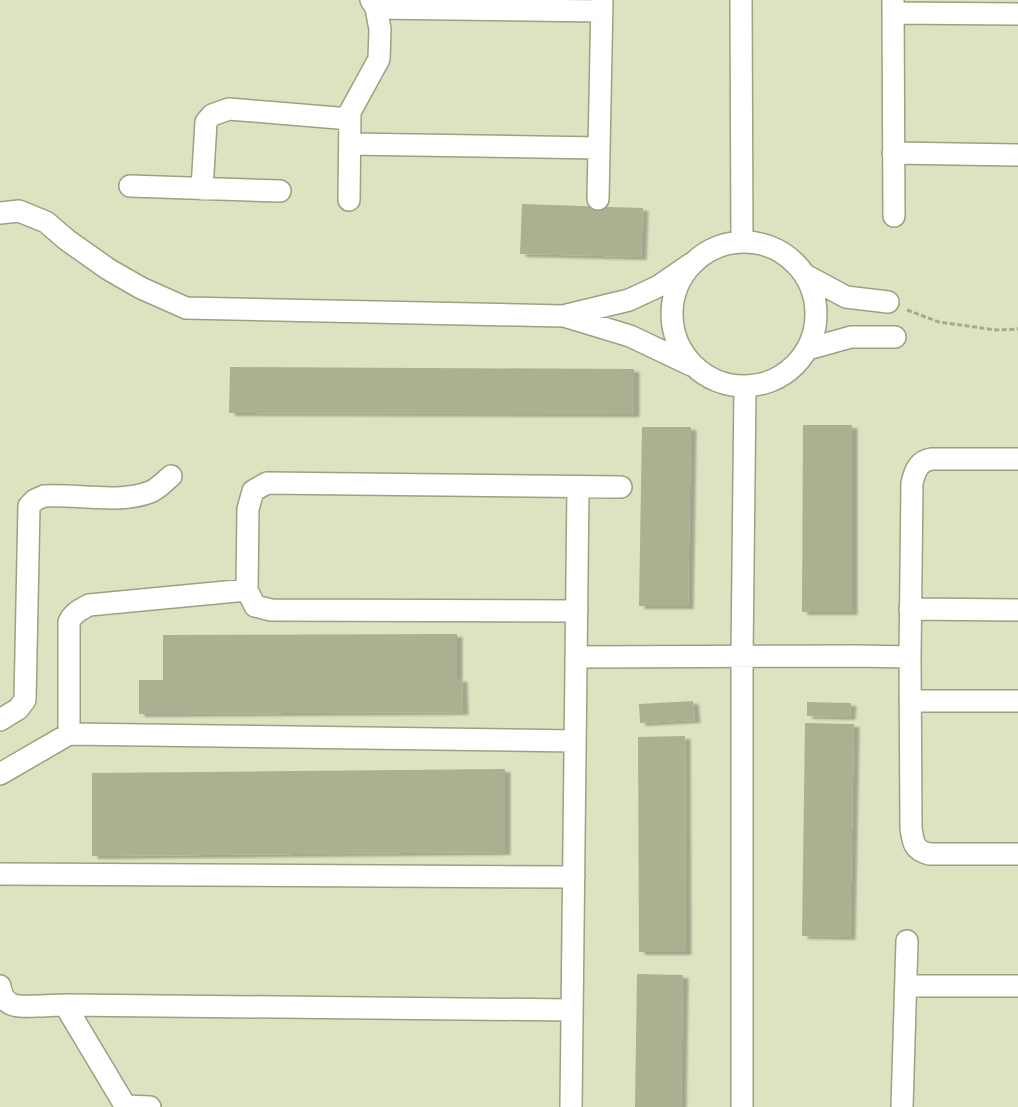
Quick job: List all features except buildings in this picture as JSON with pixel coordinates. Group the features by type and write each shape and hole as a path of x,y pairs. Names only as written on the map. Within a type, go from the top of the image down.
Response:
{"street":[{"path":"742,0 742,241"},
{"path":"348,200 350,112 379,59 380,29 374,4 601,6 598,199"},
{"path":"894,216 893,7 1018,14"},
{"path":"202,188 206,122 212,115 229,109 350,119"},
{"path":"350,144 599,148"},
{"path":"893,153 1018,155"},
{"path":"130,186 280,191"},
{"path":"0,213 19,211 46,222 67,240 108,269 141,288 186,308 563,316 630,300 659,286 714,247 742,241 768,244 790,256 807,276 816,299 817,324 808,349 792,369 770,382 745,387 717,382 693,366 630,336 563,316"},
{"path":"691,264 676,288 671,316 677,343 693,366"},
{"path":"807,276 846,297 888,302"},
{"path":"808,349 851,337 895,337"},
{"path":"742,1107 742,656 745,387"},
{"path":"1018,460 932,459 926,460 915,470 912,483 910,609 910,828 913,841 922,852 929,854 1018,854"},
{"path":"0,720 18,708 25,700 29,506 35,500 44,496 117,498 136,496 152,492 172,476"},
{"path":"577,611 271,610 255,606 247,590 248,509 253,491 266,484 621,487"},
{"path":"571,1107 578,487"},
{"path":"69,734 69,622 78,611 89,605 247,590"},
{"path":"910,609 1018,610"},
{"path":"577,657 910,657"},
{"path":"910,701 1018,701"},
{"path":"0,774 69,734 575,741"},
{"path":"0,874 574,877"},
{"path":"902,1107 907,941"},
{"path":"0,986 1,994 7,1002 18,1007 65,1005 572,1010"},
{"path":"906,986 1018,986"},
{"path":"65,1005 126,1107 150,1107"}],"path":[{"path":"888,302 939,322 996,330 1018,329"}]}
